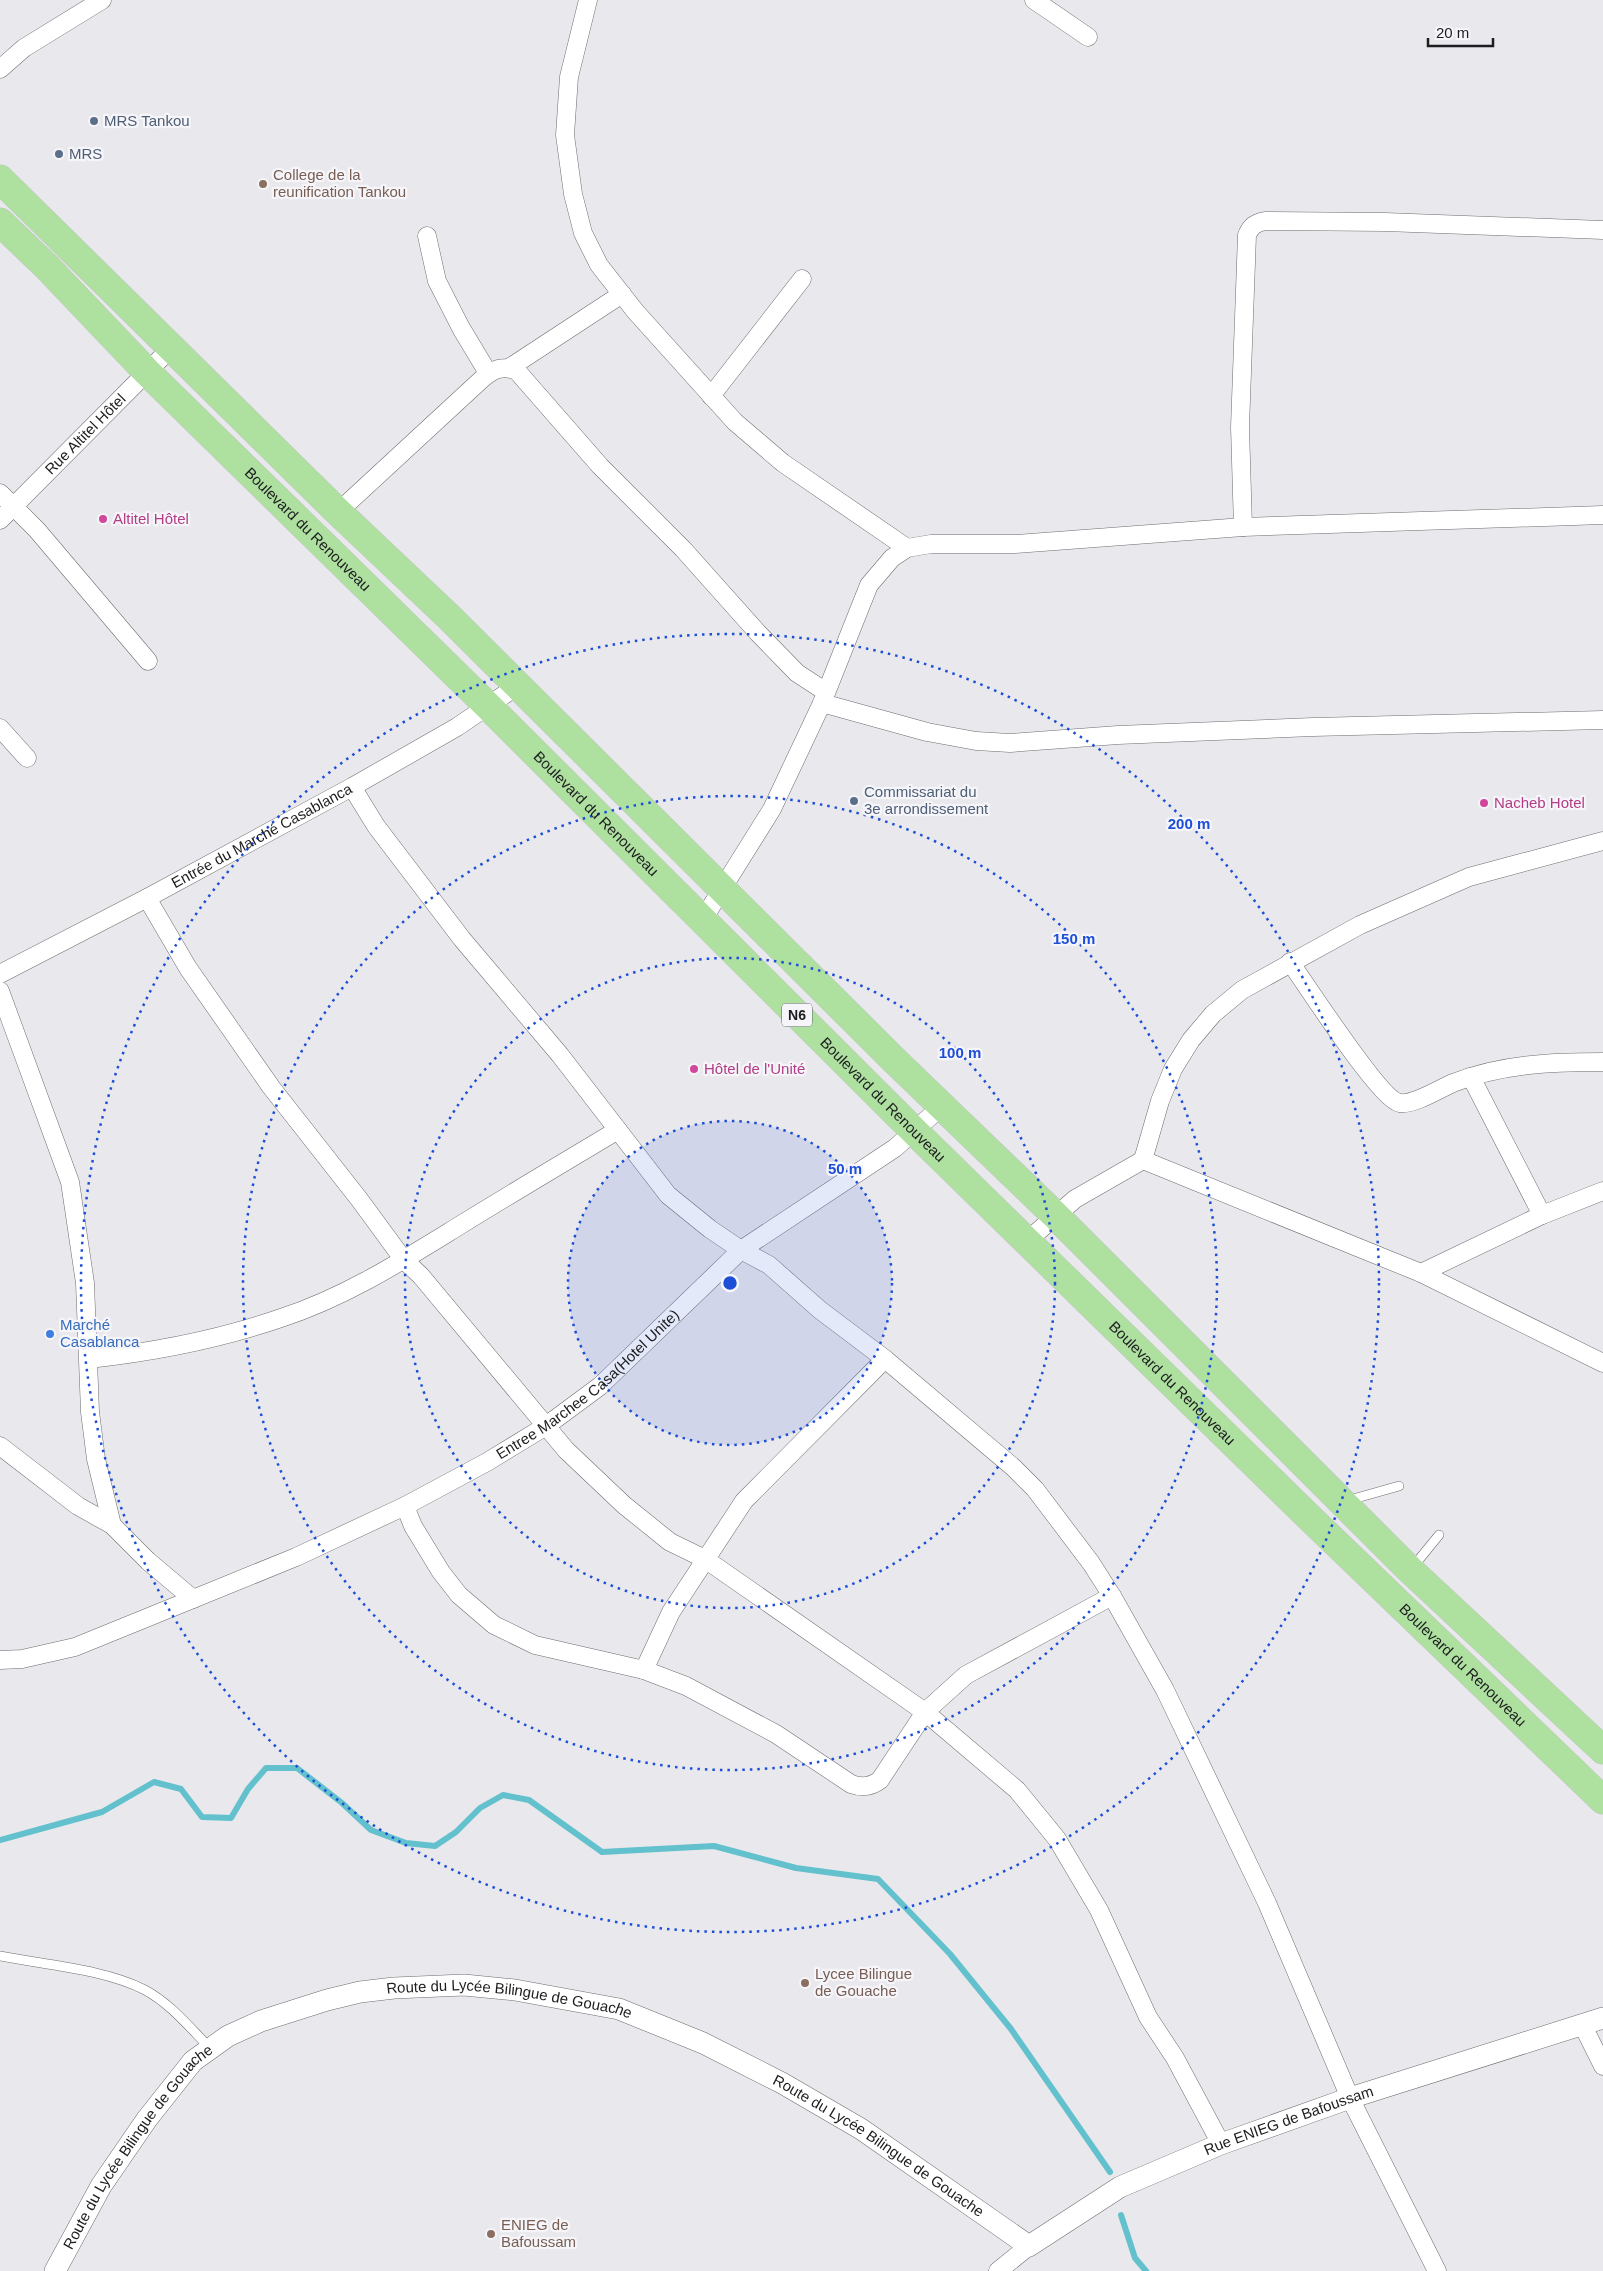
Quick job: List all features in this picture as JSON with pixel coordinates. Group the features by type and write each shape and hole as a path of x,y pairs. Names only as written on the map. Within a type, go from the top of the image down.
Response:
{"highway":[{"name":"N6","path":"0,179 338,512 450,618 722,890 1055,1215 1410,1570 1603,1750"},
{"name":"Boulevard du Renouveau","path":"0,222 47,267 147,372 488,706 915,1132 1386,1592 1603,1800"},
{"path":"1314,1522 1341,1502"},
{"path":"1386,1592 1410,1570"}],"street":[{"path":"0,69 24,48 102,0"},
{"path":"588,0 569,76 566,108 566,144 573,194 583,233 599,265 734,422 783,463 907,548"},
{"path":"1034,0 1088,37"},
{"path":"1243,527 1240,427 1246,234 1256,223 1265,221 1405,223 1603,230"},
{"path":"427,236 437,281 461,328 488,374"},
{"path":"711,396 802,279"},
{"path":"509,368 622,294"},
{"name":"Rue Altitel Hôtel","path":"0,520 172,348"},
{"path":"338,512 488,374 502,367 509,368 517,371 600,466 683,549 758,633 824,698 927,732 976,741 1010,743 1118,735 1313,727 1603,720"},
{"path":"0,493 37,530 148,661"},
{"path":"702,921 772,809 824,698 870,585 892,558 907,548 931,544 1015,544 1243,527 1603,515"},
{"name":"Entrée du Marché Casablanca","path":"0,974 147,898 352,787 457,727 516,686"},
{"path":"0,728 27,758"},
{"path":"352,787 376,826 462,939 560,1055 668,1195 710,1229 741,1250 769,1265 820,1310 885,1359 1014,1468 1035,1490 1091,1563 1112,1596 1165,1690 1262,1894 1350,2098 1437,2271"},
{"path":"1027,1241 1074,1199 1143,1160 1160,1101 1174,1069 1191,1040 1213,1014 1242,990 1360,925 1469,877 1603,841"},
{"path":"147,898 188,968 271,1087 359,1199 403,1259 421,1276 566,1450 624,1505 670,1542 705,1559 924,1712 1017,1790 1056,1839 1099,1910 1148,2017 1175,2058 1221,2144"},
{"path":"1290,962 1360,1062 1391,1099 1399,1103 1410,1102 1493,1070 1547,1062 1603,1062"},
{"path":"0,991 70,1182 86,1283 90,1412 96,1459 112,1525"},
{"path":"1471,1077 1542,1216"},
{"name":"Entree Marchee Casa(Hotel Unite)","path":"0,1660 22,1659 75,1647 296,1557 405,1506 487,1462 546,1426 600,1386 741,1250 895,1148 942,1106"},
{"path":"89,1359 132,1354 229,1333 282,1318 334,1297 403,1259 618,1130"},
{"path":"1143,1160 1421,1273 1603,1363"},
{"path":"1421,1273 1542,1216 1603,1191"},
{"path":"644,1670 671,1612 744,1501 885,1359"},
{"path":"0,1446 78,1506 112,1525 148,1560 193,1599"},
{"path":"405,1506 412,1526 441,1572 459,1595 494,1625 535,1645 644,1670 686,1686 776,1734 858,1787 875,1784 880,1780 924,1712 966,1675 1112,1596"},
{"name":"Route du Lycée Bilingue de Gouache","path":"54,2271 101,2186 147,2119 193,2061 210,2048 228,2036 261,2021 327,2000 360,1992 394,1988 464,1985 515,1990 619,2009 703,2043 782,2083 837,2115 944,2185 1029,2246"},
{"name":"Rue ENIEG de Bafoussam","path":"998,2271 1029,2246 1120,2187 1221,2144 1350,2098 1603,2018"},
{"path":"1582,2024 1603,2066"}],"lane":[{"path":"1341,1502 1400,1486"},
{"path":"1410,1570 1439,1535"},
{"path":"0,1956 103,1975 144,1990 170,2007 210,2048"}],"waterway":[{"path":"0,1840 102,1812 154,1782 181,1789 202,1817 231,1818 248,1789 266,1768 297,1768 342,1803 371,1830 406,1843 435,1846 456,1832 480,1808 503,1795 529,1800 602,1852 714,1846 796,1868 878,1879 950,1954 1011,2029 1110,2172"},
{"path":"1121,2215 1135,2258 1146,2271"}],"place":[{"name":"MRS Tankou","path":"94,121"},
{"name":"MRS","path":"59,154"},
{"name":"College de la reunification Tankou","path":"263,184"},
{"name":"Altitel Hôtel","path":"103,519"},
{"name":"Commissariat du 3e arrondissement","path":"854,801"},
{"name":"Nacheb Hotel","path":"1484,803"},
{"name":"Hôtel de l'Unité","path":"694,1069"},
{"name":"Marché Casablanca","path":"50,1334"},
{"name":"Lycee Bilingue de Gouache","path":"805,1983"},
{"name":"ENIEG de Bafoussam","path":"491,2234"}]}
